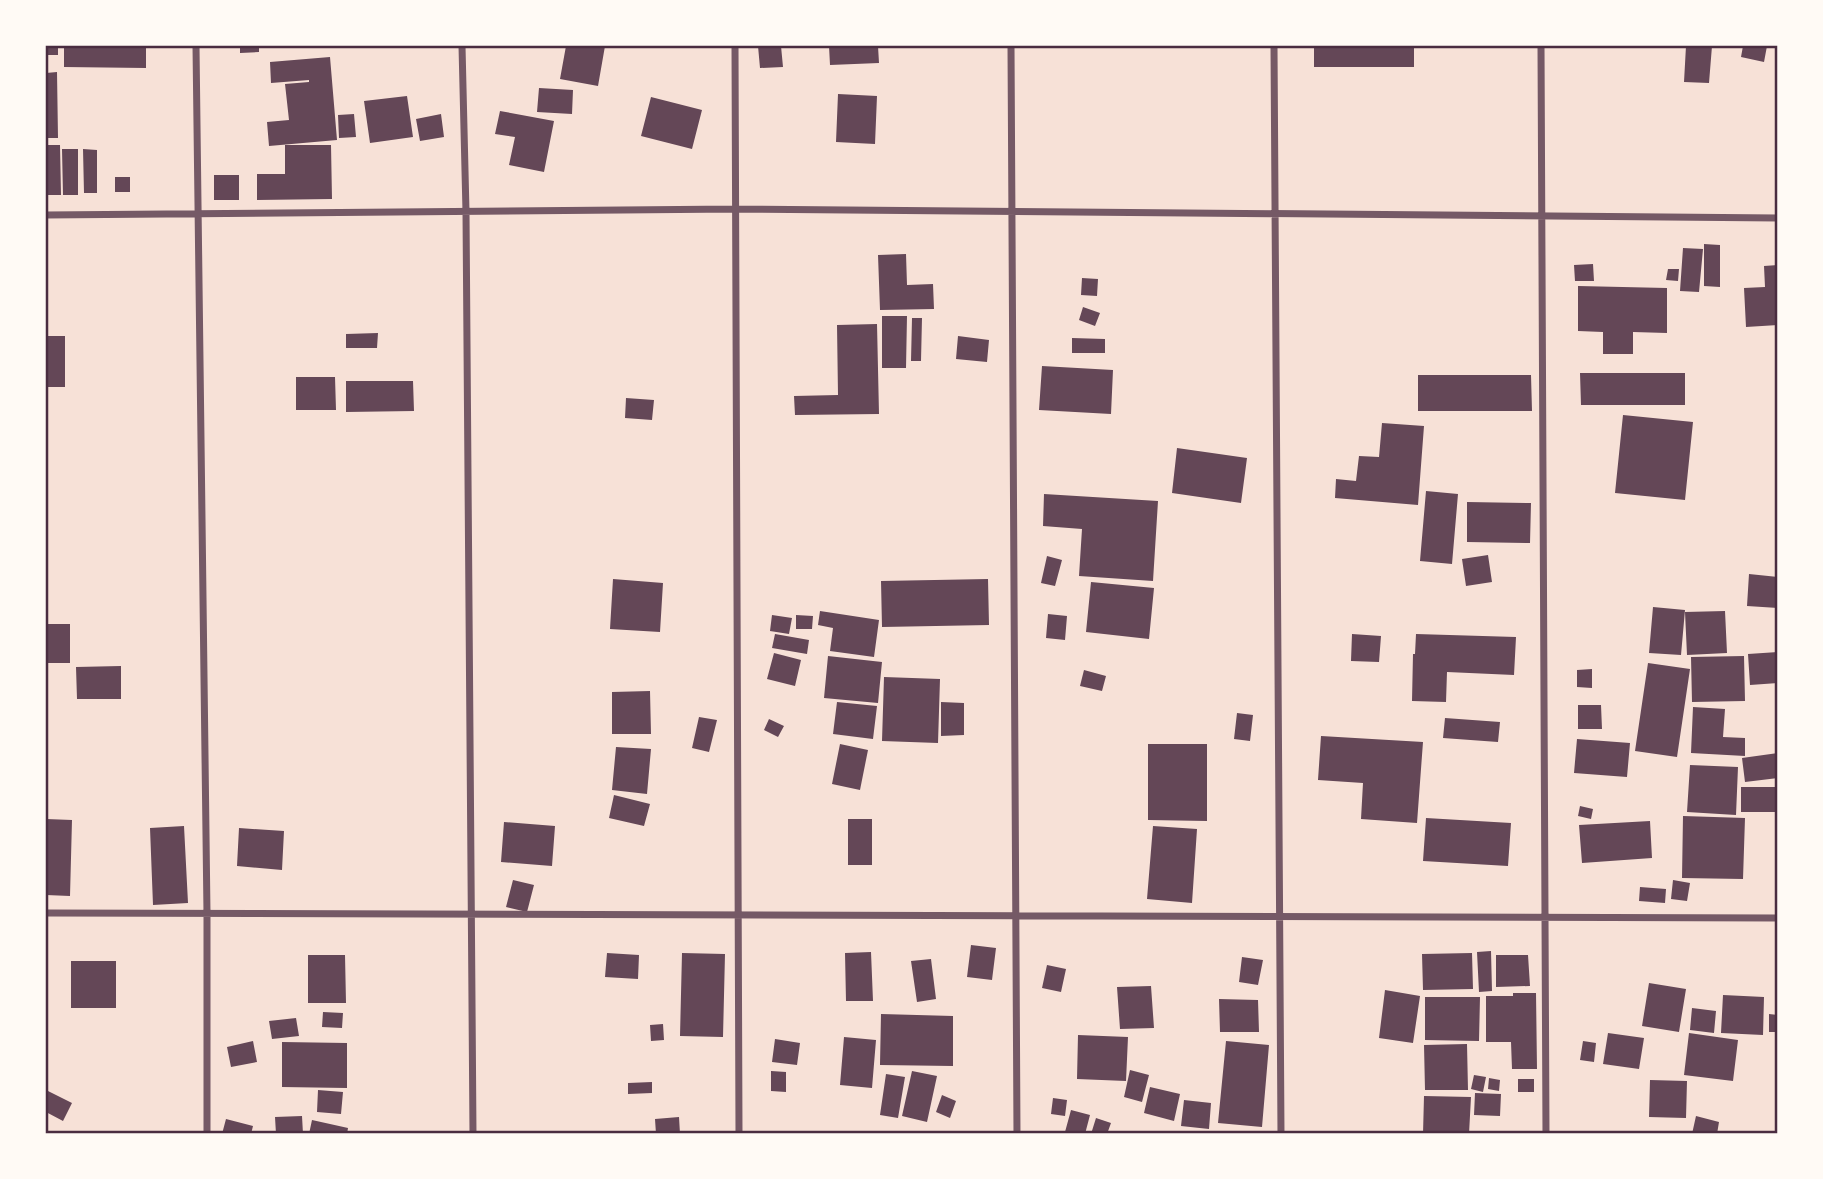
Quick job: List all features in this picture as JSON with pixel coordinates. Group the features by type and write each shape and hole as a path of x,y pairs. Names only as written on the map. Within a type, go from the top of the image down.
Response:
{"street":[{"path":"196,46 207,913 207,1133"},
{"path":"462,46 466,212 473,1133"},
{"path":"735,46 739,1133"},
{"path":"1011,46 1017,1133"},
{"path":"1274,46 1281,1133"},
{"path":"1541,46 1546,1133"},
{"path":"46,215 735,209 1777,218"},
{"path":"46,913 1777,918"}],"building":[{"path":"46,46 58,46 58,55 46,55"},
{"path":"64,46 146,46 146,68 64,67"},
{"path":"240,46 259,46 259,52 240,53"},
{"path":"566,46 605,46 598,86 560,79"},
{"path":"758,46 781,46 783,67 760,68"},
{"path":"829,46 878,46 879,63 830,65"},
{"path":"1314,46 1414,46 1414,67 1314,67"},
{"path":"1686,46 1712,46 1709,83 1684,82"},
{"path":"1743,46 1767,46 1764,62 1741,57"},
{"path":"330,57 337,140 269,146 267,122 289,120 285,84 309,82 271,83 270,62"},
{"path":"57,72 58,138 46,138 46,73"},
{"path":"539,88 573,90 572,114 537,112"},
{"path":"838,94 877,96 875,144 836,142"},
{"path":"407,96 413,137 370,143 364,101"},
{"path":"651,97 702,110 692,149 641,136"},
{"path":"500,111 554,121 544,172 509,165 515,137 495,134"},
{"path":"354,114 356,137 339,138 338,115"},
{"path":"441,114 444,137 420,141 416,119"},
{"path":"46,145 60,145 61,195 46,195"},
{"path":"285,145 331,145 332,199 257,200 257,174 285,174"},
{"path":"62,149 78,149 78,195 63,195"},
{"path":"83,149 97,150 97,193 84,193"},
{"path":"214,175 239,175 239,200 214,200"},
{"path":"115,177 130,177 130,192 115,192"},
{"path":"1704,244 1720,245 1720,287 1704,286"},
{"path":"1683,248 1703,249 1699,292 1680,291"},
{"path":"906,254 907,285 933,284 934,309 880,310 878,255"},
{"path":"1593,264 1594,281 1575,281 1574,265"},
{"path":"1778,265 1778,325 1746,327 1744,288 1765,287 1764,266"},
{"path":"1668,269 1679,269 1678,281 1666,280"},
{"path":"1082,278 1098,279 1097,296 1081,295"},
{"path":"1578,286 1667,288 1667,333 1633,332 1633,354 1603,354 1603,332 1578,331"},
{"path":"1083,307 1100,313 1095,326 1079,320"},
{"path":"882,316 907,316 906,368 882,368"},
{"path":"912,318 922,318 921,361 911,361"},
{"path":"877,324 879,414 795,415 794,396 838,395 837,325"},
{"path":"378,333 377,348 346,348 346,334"},
{"path":"46,336 65,336 65,387 46,387"},
{"path":"958,336 989,340 987,362 956,359"},
{"path":"1072,338 1105,339 1105,353 1072,353"},
{"path":"1042,366 1113,370 1111,414 1039,410"},
{"path":"1580,373 1685,373 1685,405 1581,405"},
{"path":"1418,375 1531,375 1532,411 1418,411"},
{"path":"296,377 335,377 336,410 296,410"},
{"path":"346,381 413,381 414,411 346,412"},
{"path":"626,398 654,400 652,420 625,418"},
{"path":"1623,415 1693,422 1685,500 1615,493"},
{"path":"1382,423 1424,426 1418,505 1335,498 1336,479 1356,481 1359,456 1379,457"},
{"path":"1177,448 1247,458 1241,503 1172,493"},
{"path":"1426,491 1458,494 1452,564 1420,561"},
{"path":"1044,494 1158,501 1153,581 1079,576 1082,529 1043,526"},
{"path":"1467,502 1531,503 1530,543 1467,542"},
{"path":"1488,555 1492,582 1466,586 1462,559"},
{"path":"1047,556 1062,560 1055,586 1041,583"},
{"path":"1749,574 1778,577 1778,608 1747,606"},
{"path":"613,579 663,583 660,632 610,629"},
{"path":"988,579 989,625 882,627 881,581"},
{"path":"1091,582 1154,588 1149,639 1086,632"},
{"path":"1653,607 1685,610 1681,655 1649,653"},
{"path":"820,611 879,620 874,657 830,651 833,628 818,625"},
{"path":"1725,611 1727,653 1687,655 1685,612"},
{"path":"1048,614 1067,616 1065,640 1046,638"},
{"path":"772,615 792,618 789,634 770,631"},
{"path":"796,615 813,616 812,629 796,629"},
{"path":"46,624 70,624 70,663 46,663"},
{"path":"775,634 809,640 807,654 772,648"},
{"path":"1352,634 1381,636 1379,662 1351,661"},
{"path":"1416,634 1516,637 1514,675 1447,672 1446,702 1412,701"},
{"path":"1778,652 1778,683 1750,685 1748,654"},
{"path":"774,653 801,660 795,686 767,679"},
{"path":"828,656 882,662 878,703 824,698"},
{"path":"1744,656 1745,701 1692,702 1691,657"},
{"path":"1648,663 1690,669 1677,757 1635,751"},
{"path":"121,666 121,699 77,699 76,667"},
{"path":"1592,669 1592,688 1577,687 1577,670"},
{"path":"1084,670 1106,676 1102,691 1080,686"},
{"path":"884,677 940,679 938,743 882,741"},
{"path":"650,691 651,734 612,734 612,692"},
{"path":"837,702 877,706 873,739 833,734"},
{"path":"941,702 964,703 964,735 941,736"},
{"path":"1578,705 1601,705 1602,729 1578,729"},
{"path":"1693,707 1725,709 1723,737 1745,738 1745,756 1691,753"},
{"path":"1237,713 1253,715 1250,741 1234,739"},
{"path":"699,717 717,720 709,752 692,748"},
{"path":"1445,718 1500,722 1498,742 1443,738"},
{"path":"769,719 784,726 778,737 764,730"},
{"path":"1321,736 1423,742 1417,823 1361,819 1363,783 1318,780"},
{"path":"1577,739 1630,743 1627,777 1574,773"},
{"path":"840,744 868,750 860,790 832,784"},
{"path":"1148,744 1207,744 1207,821 1148,820"},
{"path":"616,747 651,749 647,794 612,790"},
{"path":"1778,753 1778,778 1745,782 1742,758"},
{"path":"1690,765 1738,767 1736,815 1687,812"},
{"path":"1741,787 1778,787 1778,812 1741,812"},
{"path":"614,795 650,804 644,826 609,818"},
{"path":"1580,806 1593,809 1591,819 1578,816"},
{"path":"1683,816 1745,818 1743,879 1682,878"},
{"path":"1426,818 1511,823 1508,866 1423,861"},
{"path":"46,819 72,820 70,896 46,895"},
{"path":"848,819 872,819 872,865 848,865"},
{"path":"1650,821 1652,858 1582,863 1579,825"},
{"path":"504,822 555,826 552,866 501,862"},
{"path":"184,826 188,903 153,905 150,828"},
{"path":"1153,826 1197,829 1192,903 1147,899"},
{"path":"239,828 284,831 282,870 237,866"},
{"path":"513,880 534,885 527,912 506,907"},
{"path":"1673,880 1690,883 1687,901 1671,899"},
{"path":"1640,887 1666,889 1665,903 1639,901"},
{"path":"971,945 996,948 992,980 967,977"},
{"path":"1491,951 1492,991 1479,992 1477,952"},
{"path":"871,952 873,1001 846,1001 845,953"},
{"path":"607,953 639,955 638,979 605,977"},
{"path":"682,953 725,954 723,1037 680,1036"},
{"path":"1472,953 1473,989 1423,990 1422,954"},
{"path":"308,955 345,955 346,1003 308,1003"},
{"path":"1496,955 1528,955 1530,986 1496,987"},
{"path":"1242,957 1263,960 1258,985 1239,982"},
{"path":"931,959 936,999 917,1002 911,961"},
{"path":"71,961 116,961 116,1008 71,1008"},
{"path":"1047,965 1066,969 1061,992 1042,988"},
{"path":"1649,983 1686,989 1679,1032 1642,1026"},
{"path":"1151,986 1154,1028 1120,1029 1117,987"},
{"path":"1385,990 1420,996 1413,1043 1379,1038"},
{"path":"1513,993 1536,993 1537,1069 1512,1069 1511,1042 1486,1042 1486,996 1513,996"},
{"path":"1723,995 1764,997 1763,1035 1721,1033"},
{"path":"1425,997 1480,997 1479,1041 1425,1040"},
{"path":"1219,999 1258,1000 1259,1032 1220,1032"},
{"path":"1692,1008 1716,1011 1714,1033 1690,1030"},
{"path":"323,1012 343,1013 342,1028 322,1027"},
{"path":"881,1014 953,1016 953,1066 880,1065"},
{"path":"1769,1014 1778,1015 1778,1032 1769,1032"},
{"path":"296,1018 299,1036 272,1039 269,1021"},
{"path":"663,1024 664,1040 651,1041 650,1025"},
{"path":"1608,1033 1644,1038 1639,1069 1603,1064"},
{"path":"1689,1033 1738,1040 1733,1081 1684,1075"},
{"path":"1078,1035 1128,1037 1126,1081 1077,1079"},
{"path":"844,1037 876,1040 872,1088 840,1085"},
{"path":"775,1039 800,1043 797,1065 772,1062"},
{"path":"253,1041 257,1062 231,1067 227,1047"},
{"path":"1226,1041 1269,1045 1262,1127 1218,1123"},
{"path":"1583,1041 1596,1043 1594,1062 1580,1060"},
{"path":"282,1042 347,1043 347,1088 282,1087"},
{"path":"1467,1044 1468,1090 1425,1090 1424,1045"},
{"path":"1130,1070 1149,1075 1142,1102 1124,1097"},
{"path":"771,1071 786,1072 786,1092 771,1091"},
{"path":"912,1071 937,1076 927,1122 902,1116"},
{"path":"886,1074 905,1077 898,1118 880,1115"},
{"path":"1474,1075 1486,1077 1483,1092 1471,1089"},
{"path":"1489,1078 1500,1080 1499,1091 1488,1089"},
{"path":"1518,1079 1534,1079 1534,1092 1518,1092"},
{"path":"1650,1080 1687,1081 1686,1118 1649,1117"},
{"path":"652,1082 652,1093 628,1094 628,1083"},
{"path":"1150,1087 1180,1094 1174,1121 1144,1113"},
{"path":"46,1090 72,1103 63,1121 46,1112"},
{"path":"318,1090 343,1092 341,1114 317,1112"},
{"path":"1475,1093 1501,1094 1500,1116 1474,1115"},
{"path":"942,1095 956,1101 950,1118 936,1112"},
{"path":"1424,1096 1471,1097 1469,1134 1423,1134"},
{"path":"1053,1098 1067,1100 1065,1116 1051,1114"},
{"path":"1184,1100 1211,1103 1209,1129 1181,1126"},
{"path":"1071,1110 1090,1115 1085,1134 1065,1132"},
{"path":"302,1116 303,1134 276,1134 275,1117"},
{"path":"1696,1116 1719,1122 1717,1134 1692,1134"},
{"path":"679,1117 680,1134 656,1134 655,1119"},
{"path":"1096,1118 1111,1123 1107,1134 1091,1134"},
{"path":"226,1119 253,1126 251,1134 222,1134"},
{"path":"312,1120 348,1128 347,1134 309,1134"}]}
